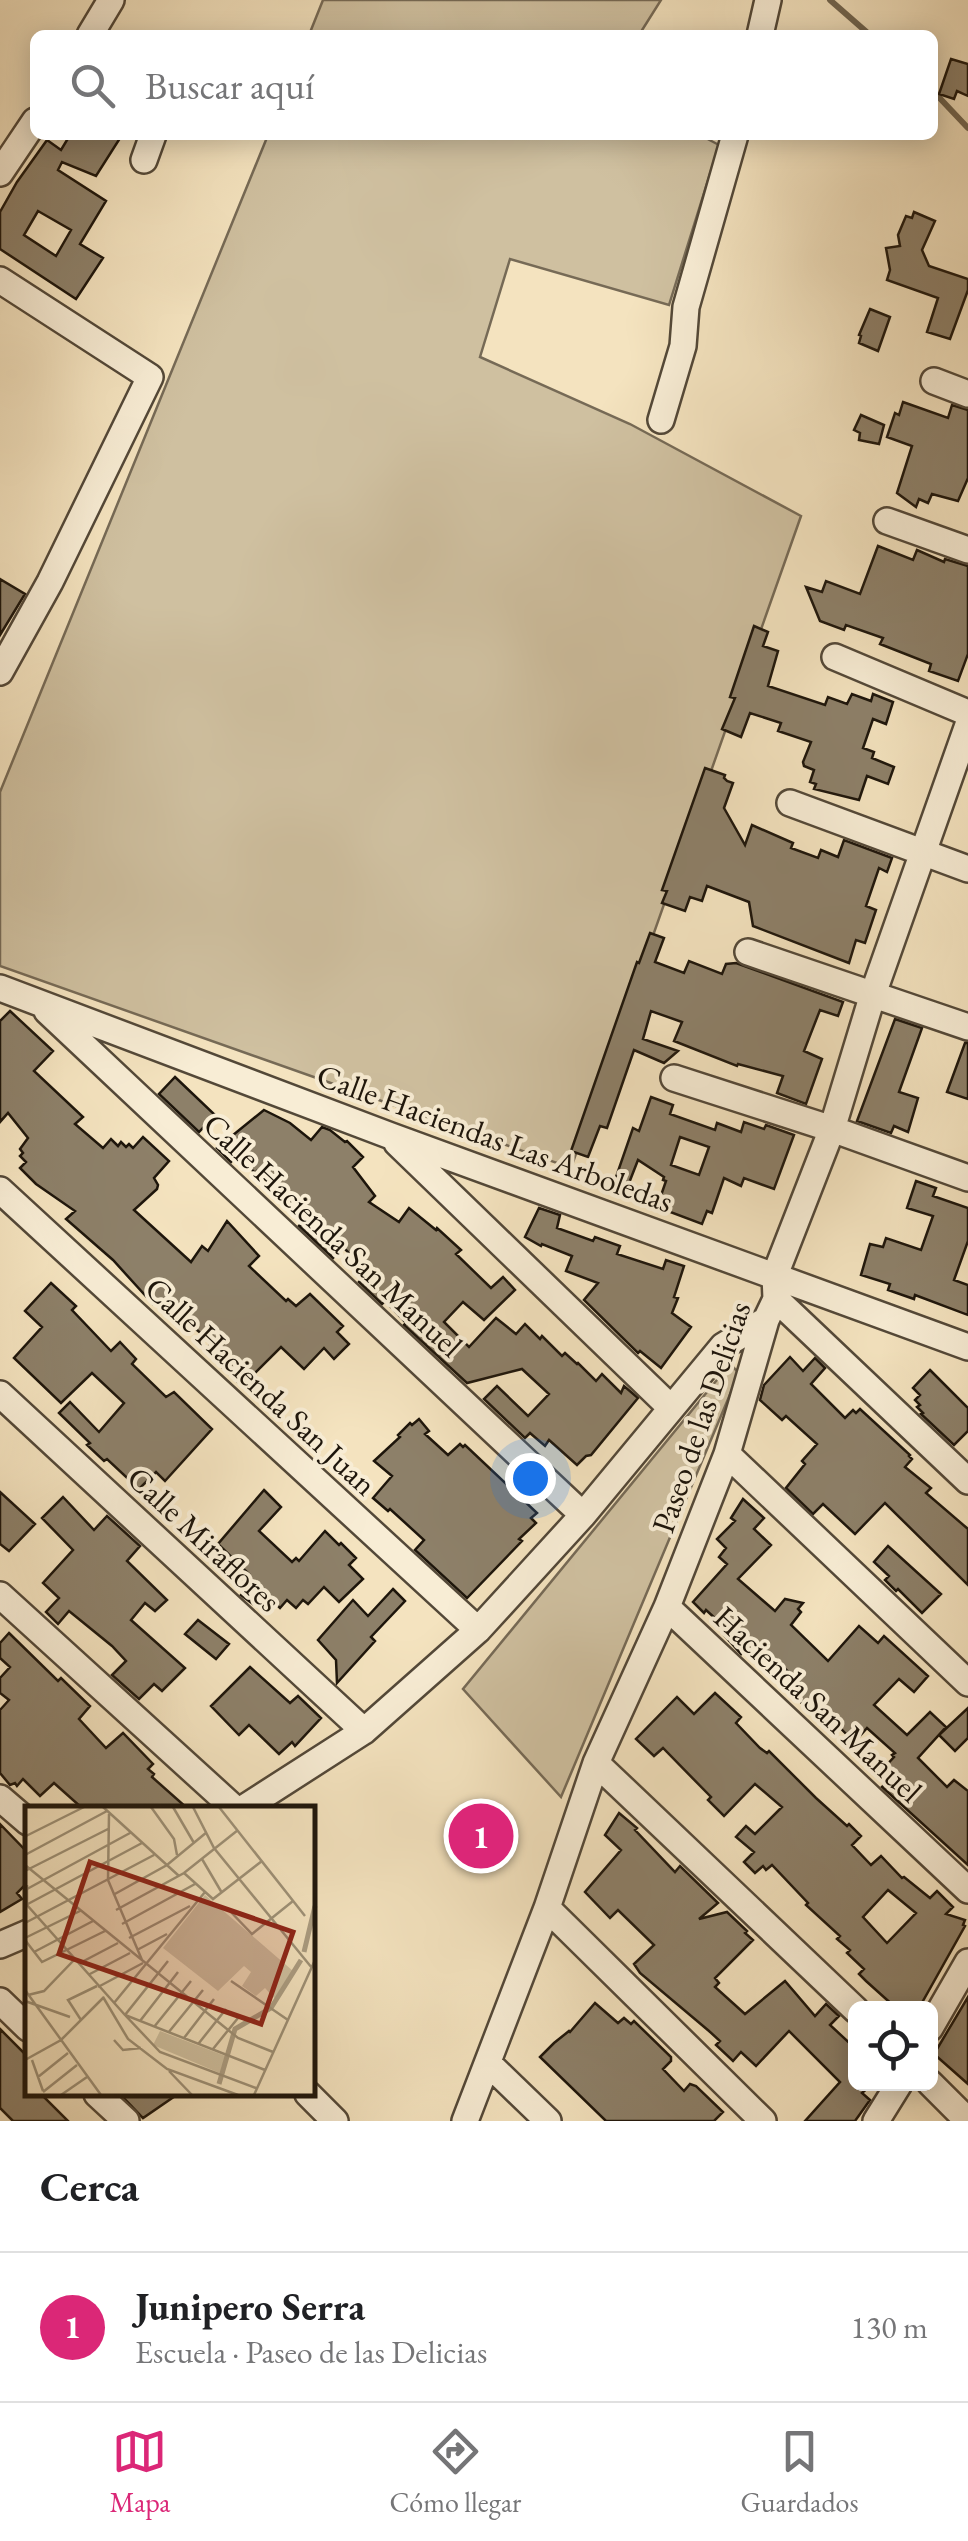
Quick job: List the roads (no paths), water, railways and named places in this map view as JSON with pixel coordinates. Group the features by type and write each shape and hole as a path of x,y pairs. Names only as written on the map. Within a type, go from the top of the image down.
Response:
{"street":[{"path":"93,30 111,0"},
{"path":"761,30 768,0"},
{"path":"0,173 30,129"},
{"path":"144,160 150,140"},
{"path":"661,420 683,346 686,307 734,140"},
{"path":"0,280 150,377 50,582 0,672"},
{"path":"934,381 968,394"},
{"path":"887,521 968,550"},
{"path":"834,656 968,713"},
{"name":"Paseo de las Delicias","path":"465,2121 547,1908 596,1764 668,1607 727,1454 772,1298 832,1129 872,994 968,725"},
{"path":"790,802 968,869"},
{"path":"748,952 968,1027"},
{"name":"Calle Haciendas Las Arboledas","path":"0,988 391,1136 772,1298 968,1347"},
{"name":"Calle Hacienda San Manuel","path":"39,1003 582,1514"},
{"path":"674,1078 968,1178"},
{"path":"391,1136 670,1407"},
{"name":"Calle Hacienda San Juan","path":"0,1190 478,1630"},
{"path":"247,1806 364,1731 478,1630 582,1514 722,1346 772,1298 968,1481"},
{"name":"Calle Miraflores","path":"0,1394 364,1731"},
{"path":"727,1454 968,1683"},
{"path":"0,1594 232,1806"},
{"name":"Hacienda San Manuel","path":"668,1607 968,1890"},
{"path":"596,1764 848,2002"},
{"path":"0,1798 25,1819"},
{"path":"547,1908 762,2121"},
{"path":"0,1946 25,1934"},
{"path":"938,2014 968,1962"},
{"path":"0,2002 25,2025"},
{"path":"488,2062 548,2121"},
{"path":"876,2121 895,2091"},
{"path":"938,2091 968,2121"},
{"path":"99,2096 126,2121"},
{"path":"310,2096 335,2121"}],"waterway":[{"path":"830,0 864,30"},
{"path":"938,96 968,128"}],"place":[{"name":"Junipero Serra","path":"481,1836"}]}
